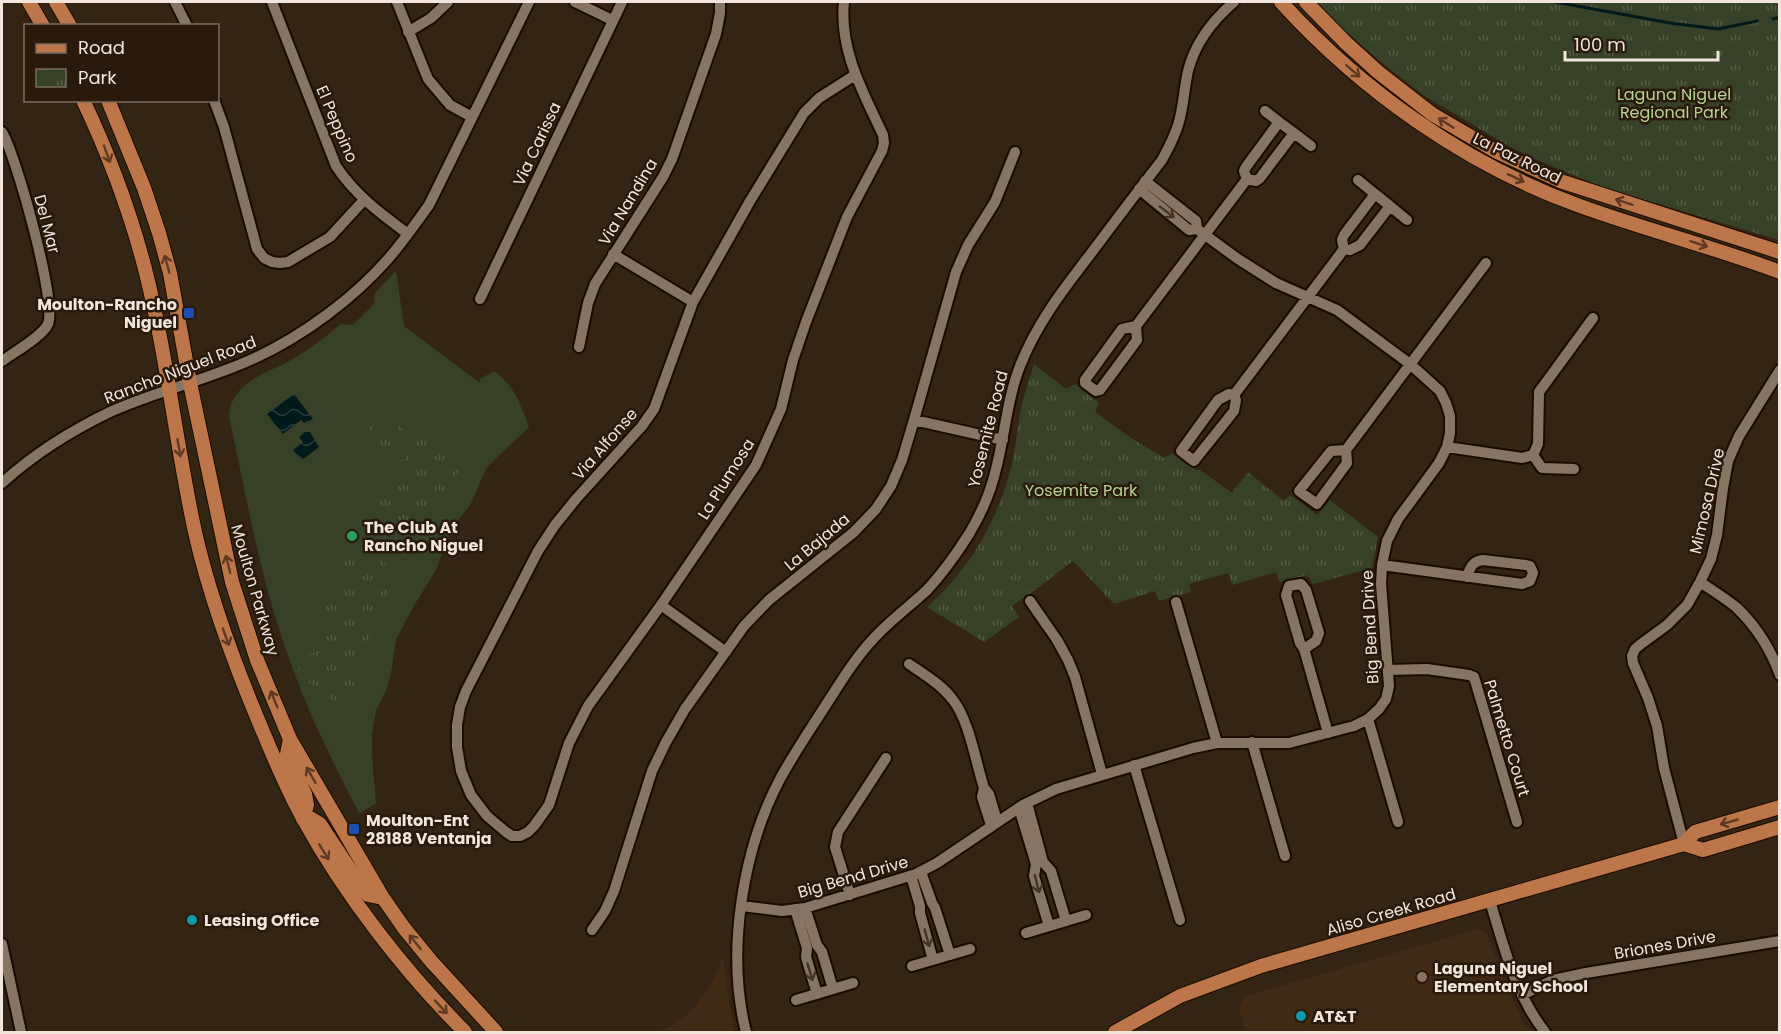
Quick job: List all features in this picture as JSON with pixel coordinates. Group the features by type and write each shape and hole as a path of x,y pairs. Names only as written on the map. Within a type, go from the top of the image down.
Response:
{"main road":[{"path":"29,2 42,24"},
{"path":"56,2 69,24"},
{"name":"La Paz Road","path":"1281,2 1328,50 1372,87 1404,112 1469,154 1578,206 1779,272"},
{"path":"1294,2 1332,42 1346,44"},
{"name":"La Paz Road","path":"1306,2 1346,44 1378,72 1432,114 1497,152 1569,184 1779,252"},
{"path":"84,102 104,144 133,225 149,287 195,532 221,625 261,728 303,819 370,921 399,960 465,1032"},
{"name":"Moulton Parkway","path":"109,102 136,165 170,273 190,383 232,582 257,660 290,739 383,898 431,962 496,1032"},
{"path":"290,739 287,754 305,794 307,805 303,819"},
{"name":"Aliso Creek Road","path":"1115,1032 1180,996 1261,966 1684,844 1695,832 1779,807"},
{"path":"303,819 310,818 320,824 368,895 383,898"},
{"name":"Aliso Creek Road","path":"1684,844 1704,850 1779,827"}],"street":[{"path":"175,2 186,24"},
{"name":"El Peppino","path":"272,2 336,166 364,200 408,234"},
{"path":"397,2 428,79 450,105 472,117"},
{"path":"408,32 431,18 448,2"},
{"name":"Rancho Niguel Road","path":"2,483 20,466 56,441 113,411 258,357 344,302 369,279 408,234 429,205 529,2"},
{"path":"575,2 612,20"},
{"name":"Via Carissa","path":"480,299 622,2"},
{"name":"Via Nandina","path":"579,347 588,303 595,284 672,159 716,34 720,2"},
{"name":"La Plumosa","path":"520,836 534,826 549,805 569,742 588,706 661,605 756,465 781,409 793,360 806,322 848,217 882,151 883,135 855,75 848,54 844,34 844,2"},
{"name":"Yosemite Road","path":"746,1032 739,986 737,948 743,887 764,816 780,780 801,743 854,663 875,637 927,589 951,561 970,533 996,471 1011,395 1019,368 1034,335 1053,303 1162,160 1181,113 1188,69 1194,53 1211,24 1234,2"},
{"name":"Via Alfonse","path":"520,836 512,836 487,816 471,795 461,771 456,725 466,691 538,551 555,525 642,426 654,409 693,302 750,201 804,113 819,98 855,75"},
{"path":"215,102 224,127 257,249 264,258 280,264 288,262 330,237 364,200"},
{"path":"1265,111 1311,146"},
{"path":"1247,179 1244,171 1246,167 1279,122"},
{"name":"Del Mar","path":"2,132 15,163 41,257 50,315 47,327 2,361"},
{"path":"1247,179 1256,181 1260,178 1294,133"},
{"name":"La Bajada","path":"592,930 614,891 652,771 685,708 744,626 769,600 854,532 876,509 891,486 902,460 956,272 995,202 1015,152"},
{"path":"1136,326 1122,329 1085,383 1096,391 1100,390 1137,340 1136,326 1201,232 1247,179"},
{"path":"1358,180 1407,220"},
{"name":"Big Bend Drive","path":"742,906 782,911 800,909 916,874 1023,805 1056,789 1217,743 1289,742 1328,734 1368,719 1386,699 1389,687 1381,584 1382,565 1387,541 1398,519 1439,462 1447,447 1450,416 1446,403 1440,391 1410,364 1337,310 1276,283 1238,260 1201,232 1196,221 1142,185"},
{"path":"1233,395 1344,249 1342,240 1344,235 1375,194"},
{"path":"1344,249 1350,250 1360,245 1390,206"},
{"path":"614,254 693,302"},
{"path":"1346,450 1331,451 1299,491 1317,504 1347,463 1346,450 1486,264"},
{"path":"1533,455 1538,444 1539,392 1593,318"},
{"name":"Mimosa Drive","path":"1684,844 1664,768 1657,726 1632,656 1635,649 1667,625 1687,605 1700,582 1711,559 1717,535 1728,460 1739,436 1779,370"},
{"path":"1228,394 1233,395 1236,400 1234,411 1194,461 1181,451 1218,400 1228,394"},
{"path":"914,420 1003,440"},
{"path":"1447,447 1522,458 1533,455"},
{"path":"1533,455 1542,468 1574,469"},
{"path":"1382,565 1467,577 1522,584 1530,581 1533,573 1530,566 1483,560 1473,564 1467,577"},
{"path":"1700,582 1735,607 1756,629 1779,675"},
{"path":"1304,650 1316,641 1319,633 1306,590 1301,584 1295,584 1289,586 1286,595 1328,734"},
{"path":"1030,601 1057,640 1075,676 1102,774"},
{"path":"1176,602 1217,743"},
{"path":"661,605 726,652"},
{"path":"909,664 938,684 953,700 963,717 984,788 981,797 994,823"},
{"name":"Palmetto Court","path":"1388,670 1427,669 1474,677 1517,822"},
{"path":"1368,719 1398,822"},
{"path":"1252,742 1285,856"},
{"path":"850,895 835,847 838,832 886,758"},
{"path":"1134,765 1180,920"},
{"path":"1023,805 1039,863 1034,876 1049,926"},
{"path":"1039,863 1051,871 1066,921"},
{"path":"916,874 936,908 950,955"},
{"path":"916,874 920,913 933,960"},
{"path":"1490,901 1513,977 1545,1032"},
{"path":"920,906 932,903"},
{"path":"800,909 812,947 822,952 833,990"},
{"path":"1026,933 1086,915"},
{"name":"Briones Drive","path":"1522,995 1553,980 1586,973 1779,941"},
{"path":"2,944 21,1032"},
{"path":"812,947 806,957 817,994"},
{"path":"912,966 970,950"},
{"path":"796,1000 853,984"}],"shaded area":[{"name":"Laguna Niguel Elementary School","path":"1478,929 1487,934 1506,986 1524,1023 1531,1032 1249,1032 1245,1029 1239,1009 1243,997"},
{"path":"723,957 734,1032 659,1032 680,1021 696,1006 710,987"}],"green space":[{"name":"Laguna Niguel Regional Park","path":"1316,2 1779,2 1779,240 1605,188 1512,148 1423,95 1381,62"},
{"name":"The Club At Rancho Niguel","path":"396,271 404,326 480,383 480,379 494,371 501,376 516,396 529,427 487,467 470,505 452,528 436,570 396,640 391,673 386,691 376,711 372,734 376,804 359,813 298,683 273,611 246,500 229,416 231,404 236,395 251,380 304,352 341,324 353,325 374,304 375,293"},
{"name":"Yosemite Park","path":"1034,364 1066,389 1075,384 1099,403 1095,412 1128,436 1164,458 1172,453 1232,493 1248,472 1284,501 1290,495 1317,515 1330,500 1378,537 1372,568 1313,584 1308,575 1279,582 1276,572 1233,585 1228,573 1189,584 1191,592 1159,601 1155,591 1114,604 1073,561 1012,606 1019,617 984,642 927,607 968,562 996,511 1010,472 1022,404"},
{"path":"380,416 388,426 396,423 406,432 404,443 397,450 394,447 381,446 377,449 371,440 372,433 367,426"},
{"path":"422,434 459,463 461,469 448,486 444,486 447,493 434,510 430,511 433,519 416,537 376,507 375,501 385,485 392,483 389,477 400,460 406,459 403,451 415,436"},
{"path":"354,544 360,544 397,573 399,579 387,595 383,596 387,606 374,622 370,623 375,627 375,632 363,648 359,649 365,658 352,676 347,677 356,683 356,688 344,705 339,705 299,675 298,670 310,654 316,652 308,646 307,641 320,625 325,624 319,614 330,598 336,597 329,588 342,571 346,570 341,561"}],"water":[{"path":"294,394 313,419 304,423 301,420 283,434 267,414"},
{"path":"305,432 310,432 319,447 302,460 293,450 303,442 299,437"}],"waterway":[{"path":"1555,2 1670,23 1718,29 1757,21"},
{"path":"1773,19 1780,17"}],"place":[{"name":"Moulton-Rancho Niguel","path":"189,313"},
{"name":"The Club At Rancho Niguel","path":"352,536"},
{"name":"Moulton-Ent 28188 Ventanja","path":"354,829"},
{"name":"Leasing Office","path":"192,920"},
{"name":"Laguna Niguel Elementary School","path":"1422,977"},
{"name":"AT&T","path":"1301,1016"}]}
